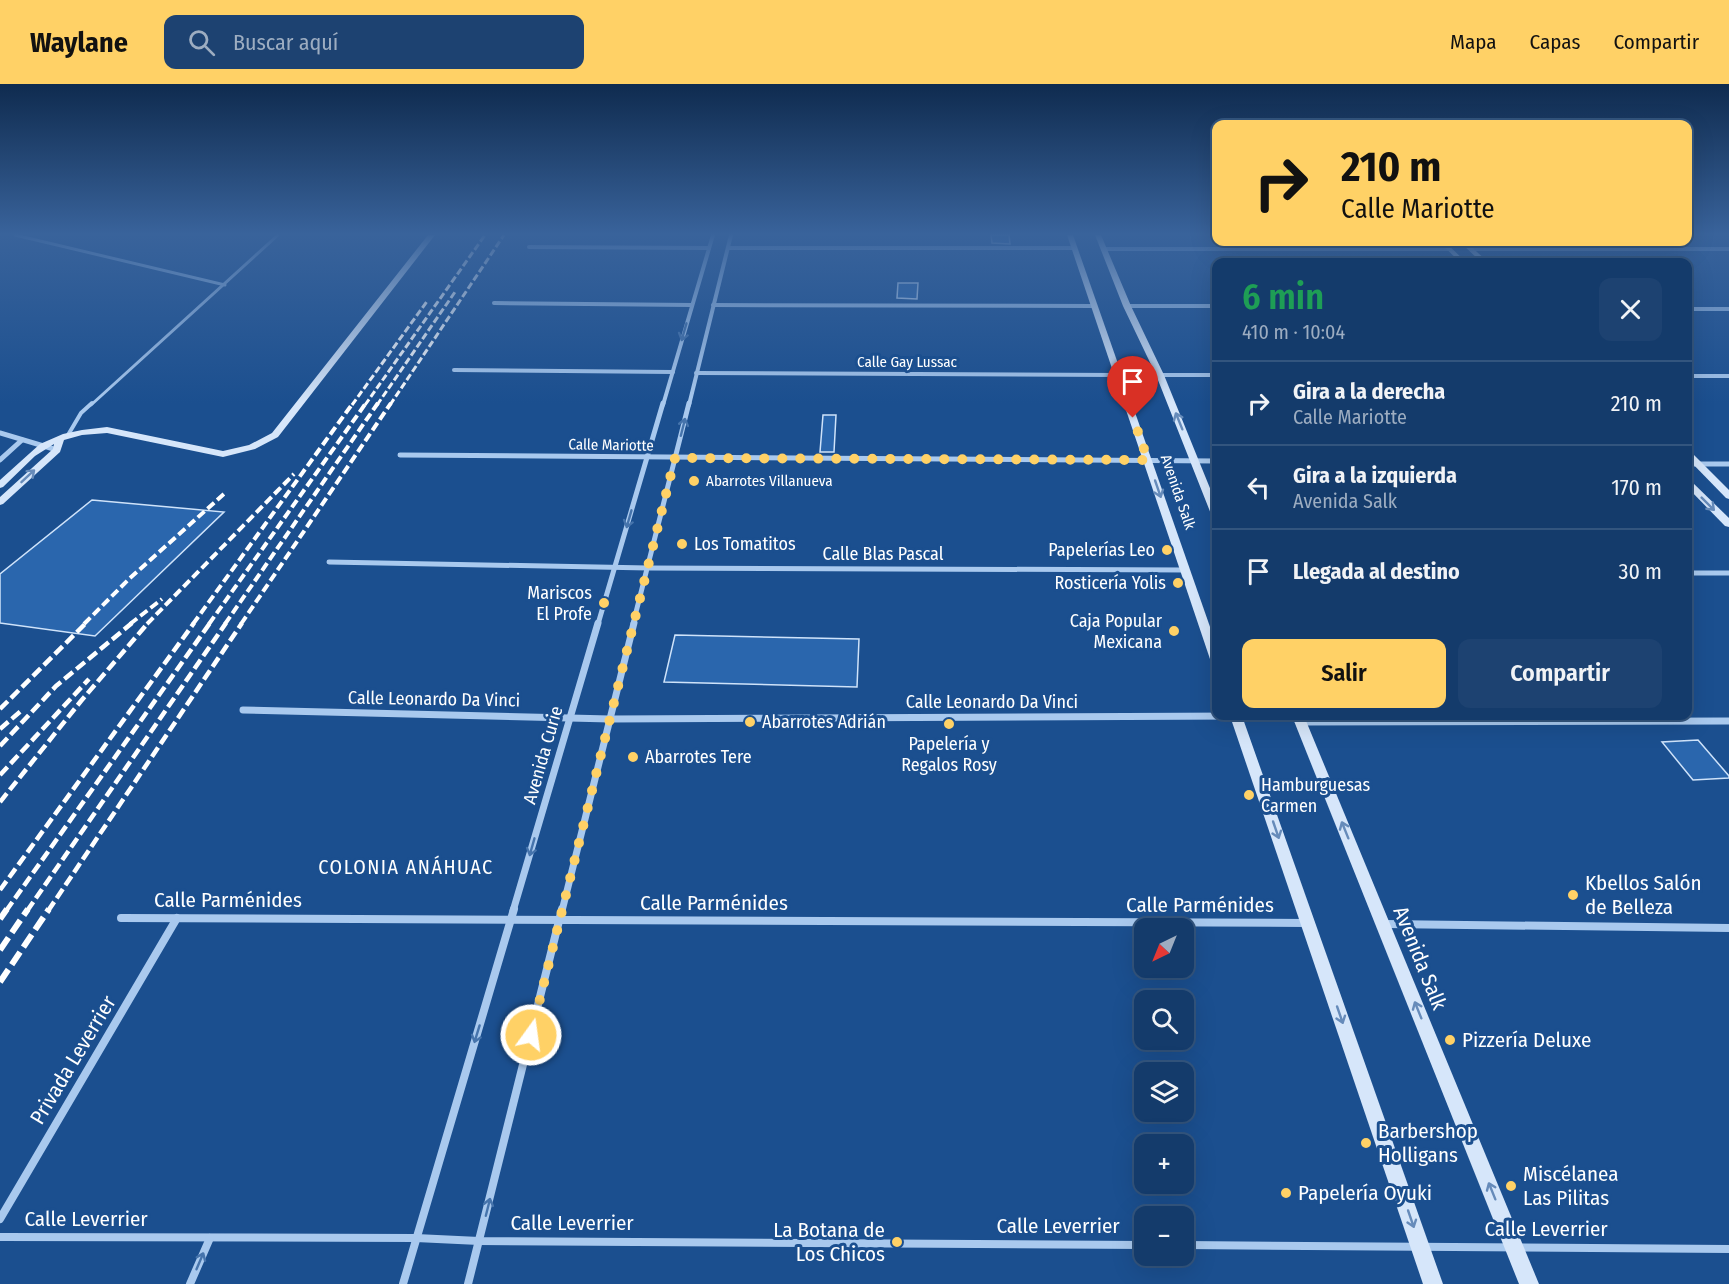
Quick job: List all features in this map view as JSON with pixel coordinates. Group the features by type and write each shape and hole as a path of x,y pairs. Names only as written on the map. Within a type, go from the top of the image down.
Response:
{"main road":[{"path":"0,485 42,447 107,430 223,454 252,447 275,435 388,291"},
{"name":"Avenida Salk","path":"1089,291 1212,647"},
{"name":"Avenida Salk","path":"1121,291 1160,375 1212,504"},
{"path":"0,502 62,442"},
{"path":"1692,464 1729,496"},
{"path":"1692,487 1729,524"},
{"path":"1237,720 1433,1284"},
{"name":"Avenida Salk","path":"1300,720 1529,1284"}],"street":[{"name":"Avenida Curie","path":"403,1284 696,291"},
{"path":"468,1284 717,291"},
{"path":"494,303 692,304"},
{"path":"713,305 1094,306"},
{"path":"1127,306 1212,306"},
{"path":"1692,309 1729,309"},
{"path":"454,370 673,372"},
{"name":"Calle Gay Lussac","path":"696,373 1118,375"},
{"path":"1160,375 1212,375"},
{"path":"1692,376 1729,376"},
{"path":"0,433 42,447"},
{"path":"0,460 22,440"},
{"name":"Calle Mariotte","path":"400,455 1212,460"},
{"path":"1692,464 1729,464"},
{"name":"Calle Blas Pascal","path":"329,562 648,568 1186,570"},
{"path":"1692,573 1729,573"},
{"name":"Calle Leonardo Da Vinci","path":"243,710 610,719 1212,716"},
{"path":"1514,720 1729,721"},
{"name":"Calle Parménides","path":"121,918 1308,923"},
{"name":"Privada Leverrier","path":"0,1220 177,918"},
{"path":"1383,924 1729,928"},
{"name":"Calle Leverrier","path":"0,1237 416,1238 479,1241 1134,1245"},
{"path":"190,1284 210,1238"},
{"name":"Calle Leverrier","path":"1194,1245 1729,1249"}],"lane":[{"path":"62,442 81,413 218,291"}],"building":[{"path":"897,291 918,291 917,299 897,298"},
{"path":"823,415 836,415 834,452 820,452"},
{"path":"92,500 224,512 95,636 0,623 0,574"},
{"path":"675,635 859,639 857,687 664,682"},
{"path":"1698,740 1729,778 1693,780 1662,742"}],"railway":[{"path":"365,405 445,291"},
{"path":"390,405 466,291"},
{"path":"377,405 455,292"},
{"path":"352,405 428,300"},
{"path":"193,624 353,403"},
{"path":"209,624 366,403"},
{"path":"225,624 378,403"},
{"path":"241,624 391,403"},
{"path":"147,624 294,474"},
{"path":"84,624 129,579 225,493"},
{"path":"130,624 162,599"},
{"path":"0,709 86,623"},
{"path":"0,746 56,686 132,623"},
{"path":"0,802 81,701 148,623"},
{"path":"0,890 194,623"},
{"path":"6,911 210,623"},
{"path":"27,911 226,623"},
{"path":"48,911 242,623"},
{"path":"0,775 89,679"},
{"path":"0,729 22,710"},
{"path":"0,919 7,909"},
{"path":"0,950 28,909"},
{"path":"0,982 49,909"}],"place":[{"name":"Abarrotes Villanueva","path":"694,481"},
{"name":"Los Tomatitos","path":"682,544"},
{"name":"Papelerías Leo","path":"1167,550"},
{"name":"Rosticería Yolis","path":"1178,583"},
{"name":"Mariscos El Profe","path":"604,603"},
{"name":"Caja Popular Mexicana","path":"1174,631"},
{"name":"Abarrotes Adrián","path":"750,722"},
{"name":"Papelería y Regalos Rosy","path":"949,724"},
{"name":"Abarrotes Tere","path":"633,757"},
{"name":"Hamburguesas Carmen","path":"1249,795"},
{"name":"Kbellos Salón de Belleza","path":"1573,895"},
{"name":"Pizzería Deluxe","path":"1450,1040"},
{"name":"Barbershop Holligans","path":"1366,1143"},
{"name":"Miscélanea Las Pilitas","path":"1511,1186"},
{"name":"Papelería Oyuki","path":"1286,1193"},
{"name":"La Botana de Los Chicos","path":"897,1242"}],"district":[{"name":"COLONIA ANÁHUAC","path":"406,867"}],"route":[{"path":"531,1035 675,458 1148,460 1133,418"}]}
